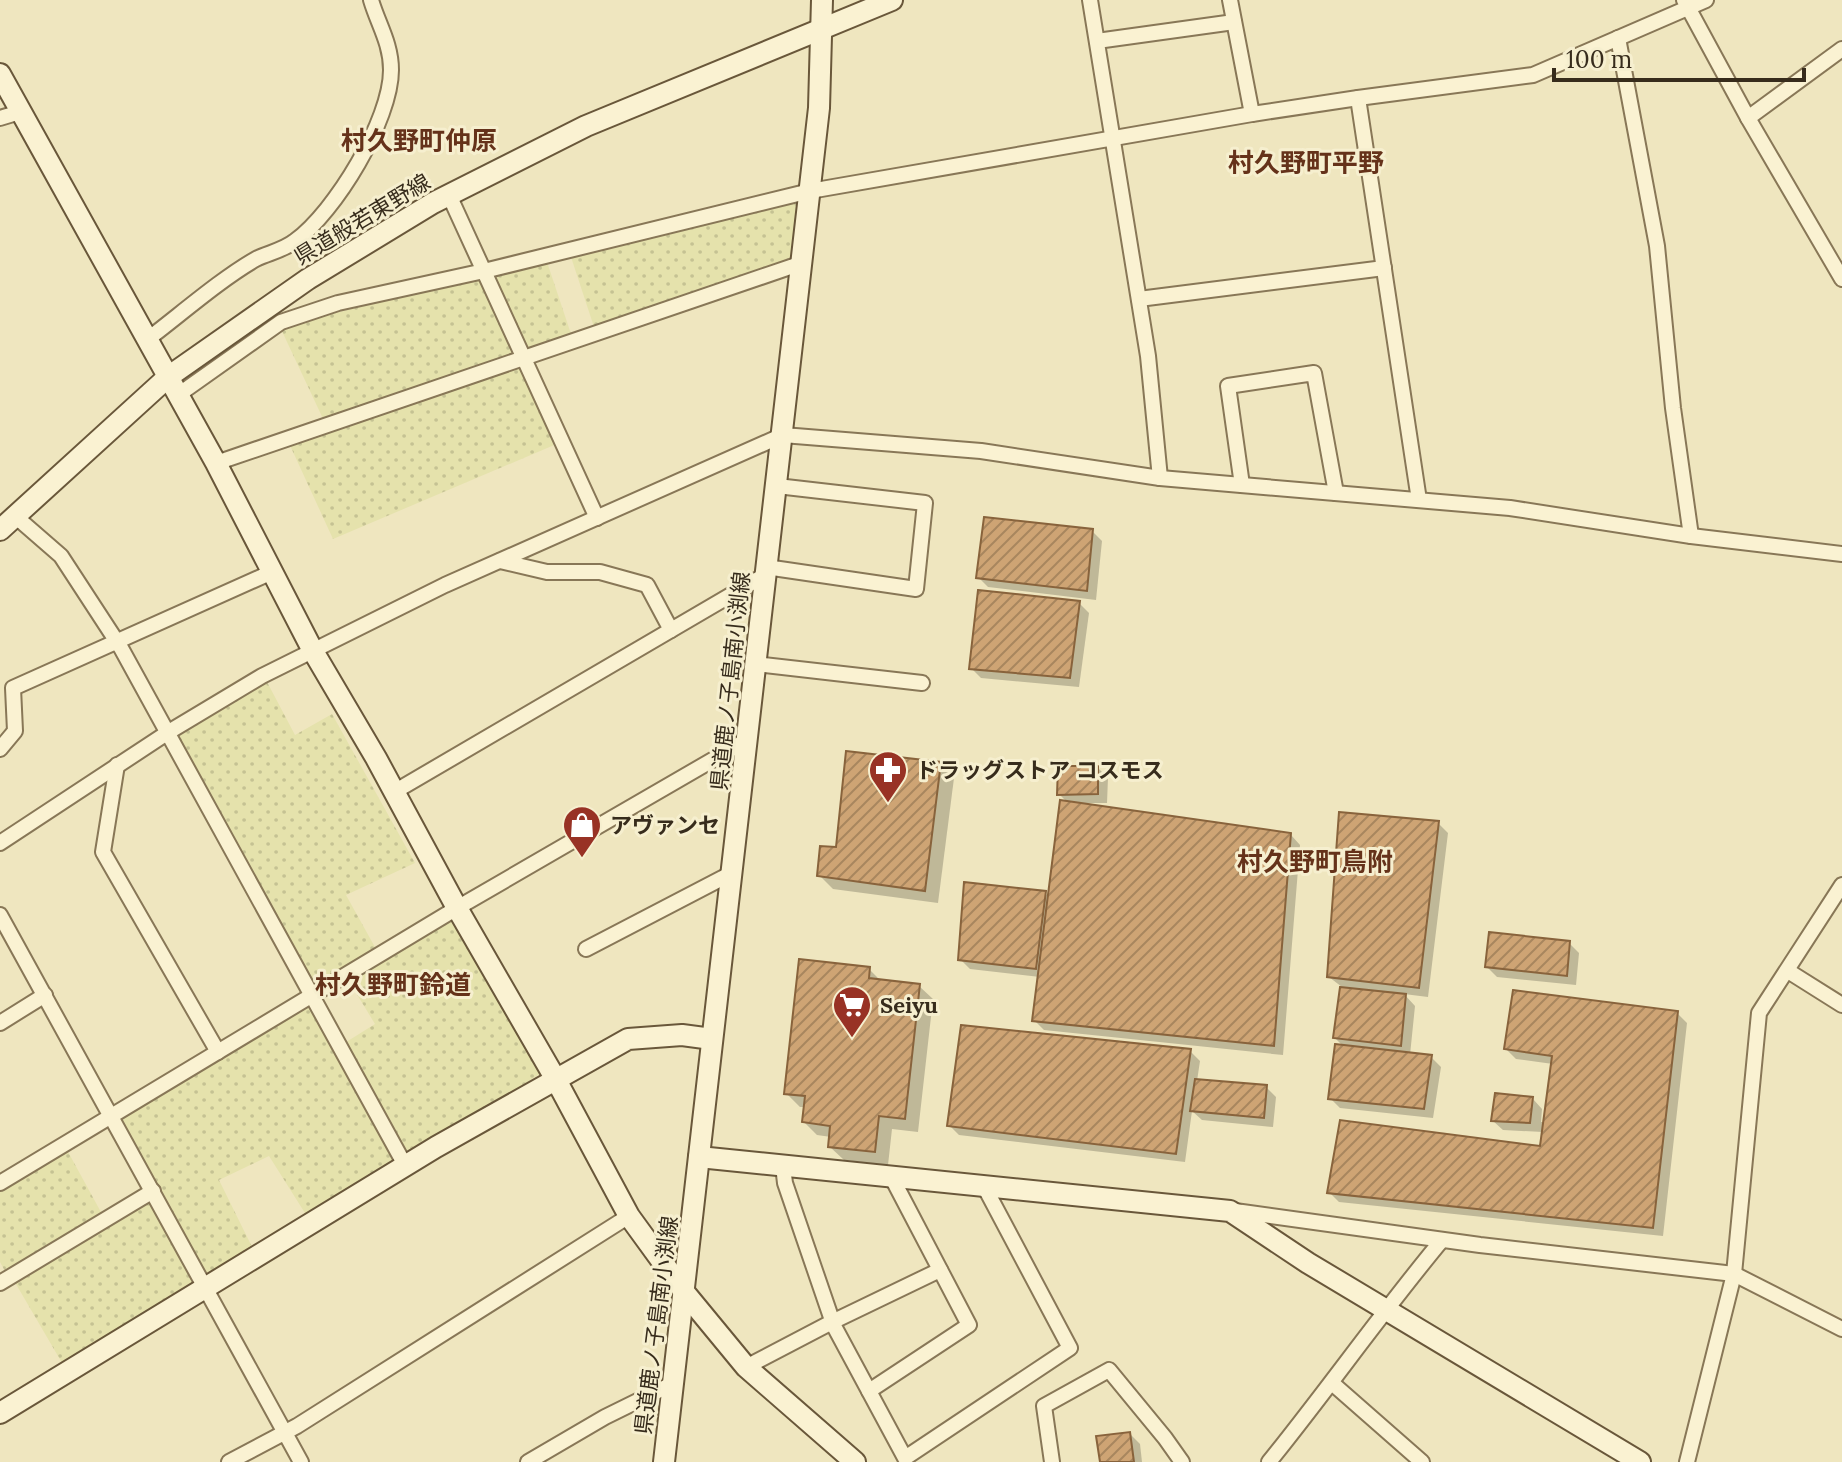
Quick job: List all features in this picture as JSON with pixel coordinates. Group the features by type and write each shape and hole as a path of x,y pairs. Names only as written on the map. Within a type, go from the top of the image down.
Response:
{"street":[{"path":"148,339 255,260 294,242 318,219 358,164 382,117 390,93 391,67 386,36 371,0"},
{"name":"県道鹿ノ子島南小渕線","path":"664,1462 819,108 822,0"},
{"name":"県道般若東野線","path":"8,523 308,279 449,195 586,126 892,0"},
{"path":"1090,0 1155,404 1160,478"},
{"path":"1230,0 1252,114"},
{"path":"173,386 281,322 338,303 484,271 810,191 1252,114 1533,75 1686,4 1706,0"},
{"path":"1686,4 1748,118 1841,274"},
{"path":"1097,41 1234,22"},
{"path":"1618,38 1657,246 1673,408 1691,536"},
{"path":"1748,118 1842,49"},
{"path":"0,74 10,115 148,339 313,651 555,1078 629,1216 685,1293 746,1367 855,1462"},
{"path":"1358,98 1419,500"},
{"path":"449,195 597,518"},
{"path":"216,463 802,263"},
{"path":"1139,299 1384,268"},
{"path":"1242,485 1228,386 1314,373 1336,493"},
{"path":"0,843 167,733 262,676 500,561 783,435 981,451 1160,478 1510,508 1691,536 1842,554"},
{"path":"394,792 766,571 916,589 925,503 777,486"},
{"path":"8,523 61,556 118,642 406,1167"},
{"path":"500,561 547,572 600,572 647,585 671,630"},
{"path":"0,749 15,731 6,688 118,642 272,572"},
{"path":"755,664 922,683"},
{"path":"0,1183 457,908 747,740"},
{"path":"117,765 103,852 218,1052"},
{"path":"586,949 732,873"},
{"path":"1687,1462 1734,1274 1759,1013 1840,892"},
{"path":"0,915 301,1462"},
{"path":"1788,971 1842,1005"},
{"path":"0,1023 45,995"},
{"path":"0,1413 555,1078 628,1039 682,1035 712,1039"},
{"path":"699,1157 1230,1211 1442,1240 1734,1274 1842,1329"},
{"path":"783,1166 785,1183 832,1322 905,1458 1070,1348 984,1186"},
{"path":"869,1391 969,1325 891,1176"},
{"path":"0,1283 153,1191"},
{"path":"1230,1211 1384,1309 1640,1462"},
{"path":"229,1462 285,1432 629,1216"},
{"path":"1269,1237 1291,1219"},
{"path":"1269,1462 1332,1383 1384,1309 1442,1240"},
{"path":"746,1367 940,1270"},
{"path":"1052,1462 1044,1406 1109,1370 1182,1462"},
{"path":"528,1462 605,1417 674,1383"},
{"path":"1332,1383 1422,1462"}],"shaded area":[{"path":"806,195 798,260 595,330 570,254"},
{"path":"546,259 572,337 525,354 489,273"},
{"path":"482,276 520,356 325,423 280,327"},
{"path":"522,361 559,443 333,539 288,441"},
{"path":"266,680 295,735 332,714 415,863 346,895 376,949 313,989 174,734"},
{"path":"455,916 544,1071 408,1161 343,1044 375,1024 347,978"},
{"path":"310,999 401,1165 310,1221 269,1156 219,1180 256,1255 207,1283 116,1118"},
{"path":"67,1150 102,1214 6,1273 0,1262 0,1190"},
{"path":"150,1198 199,1286 65,1368 13,1279"}],"building":[{"path":"984,517 1093,529 1087,591 976,578"},
{"path":"978,590 1080,601 1070,678 969,669"},
{"name":"ドラッグストア コスモス","path":"846,751 941,762 925,891 817,876 820,846 836,847"},
{"path":"1058,766 1098,766 1098,794 1057,795"},
{"path":"1060,800 1291,833 1274,1046 1032,1021"},
{"path":"1339,812 1439,821 1419,988 1327,977"},
{"path":"964,882 1046,891 1036,969 958,960"},
{"path":"1489,932 1570,941 1567,976 1485,967"},
{"name":"Seiyu","path":"799,959 870,967 869,978 920,984 905,1119 879,1116 875,1152 828,1147 830,1126 802,1122 805,1096 784,1094"},
{"path":"1340,987 1406,994 1401,1046 1333,1038"},
{"path":"1513,990 1678,1011 1653,1228 1327,1193 1340,1120 1540,1146 1552,1056 1504,1049"},
{"path":"961,1025 1191,1049 1176,1154 947,1126"},
{"path":"1335,1044 1432,1055 1424,1109 1328,1099"},
{"path":"1195,1079 1267,1085 1264,1118 1190,1111"},
{"path":"1495,1093 1533,1097 1530,1123 1491,1121"},
{"path":"1130,1432 1134,1462 1100,1462 1096,1436"}],"place":[{"name":"ドラッグストア コスモス","path":"888,804"},
{"name":"アヴァンセ","path":"582,859"},
{"name":"Seiyu","path":"852,1039"}],"district":[{"name":"村久野町仲原","path":"419,141"},
{"name":"村久野町平野","path":"1306,163"},
{"name":"村久野町鳥附","path":"1315,862"},
{"name":"村久野町鈴道","path":"393,985"}]}
